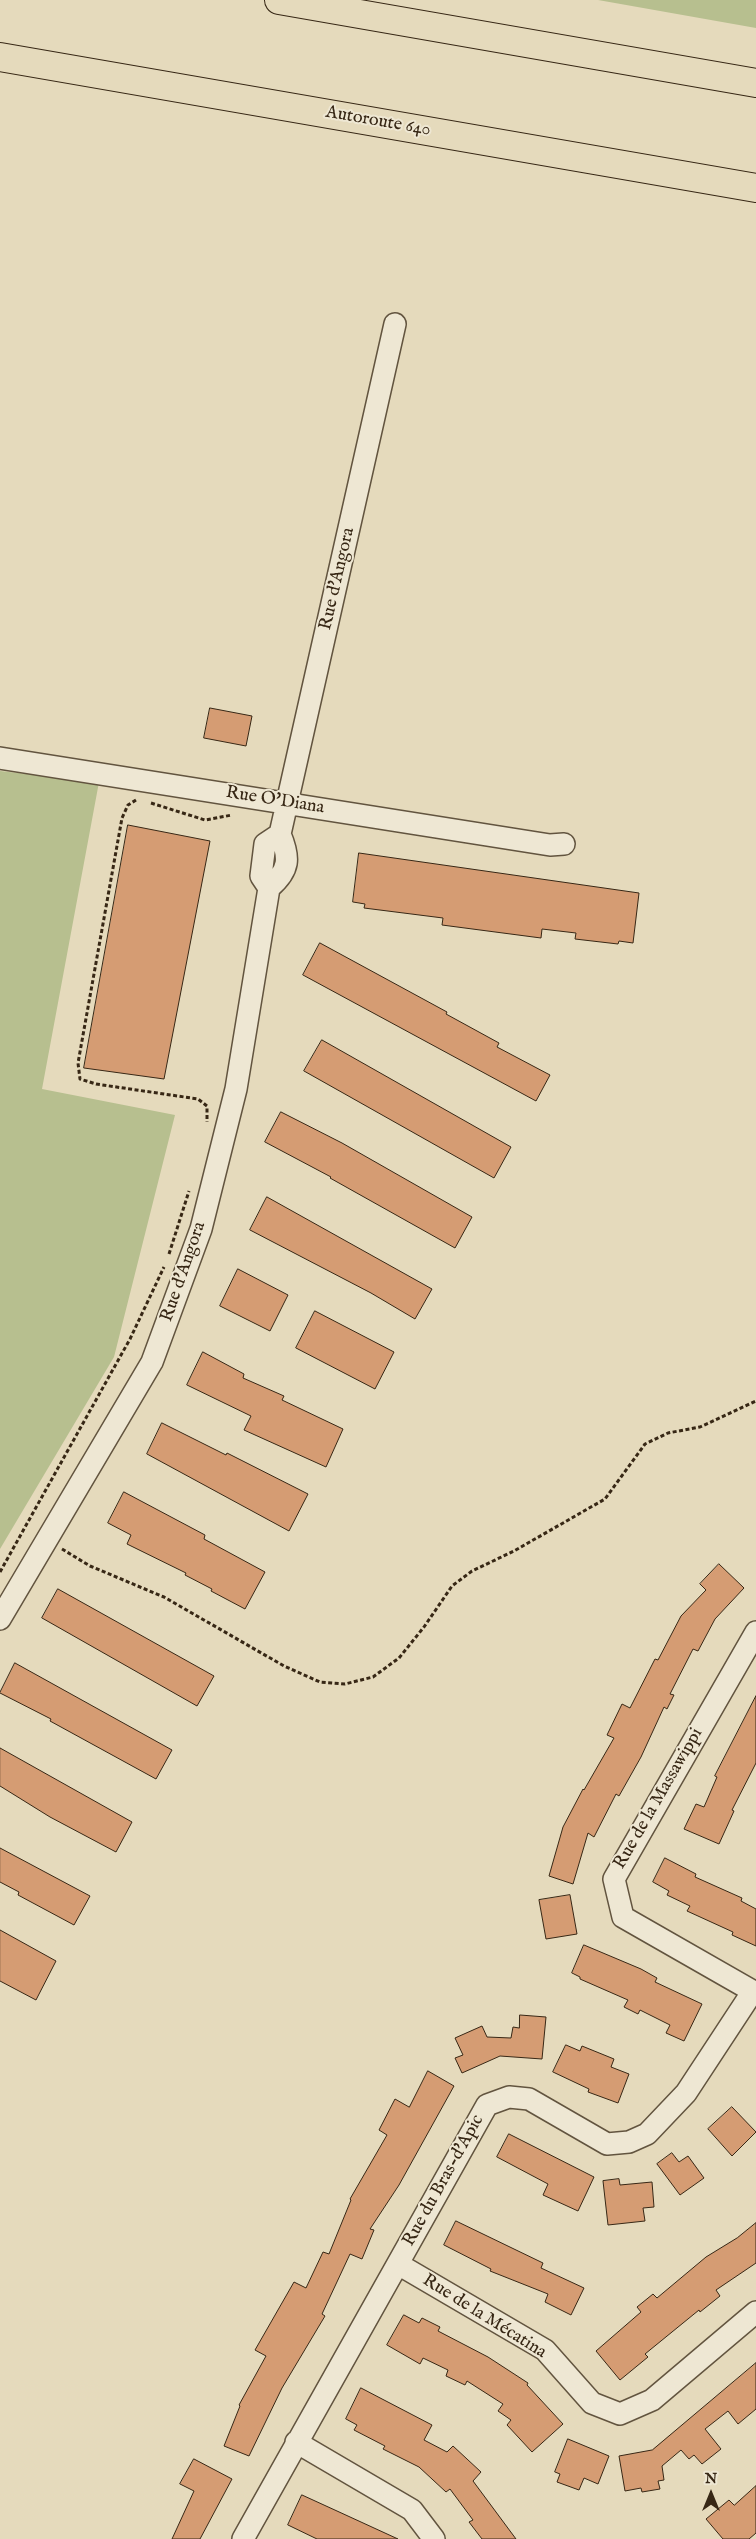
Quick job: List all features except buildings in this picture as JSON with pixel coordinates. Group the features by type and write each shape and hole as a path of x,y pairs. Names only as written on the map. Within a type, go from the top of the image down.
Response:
{"highway":[{"path":"279,0 756,83"},
{"name":"Autoroute 640","path":"0,57 756,188"}],"street":[{"name":"Rue d'Angora","path":"0,1620 152,1362 201,1229 236,1089 269,888 283,876 288,852 280,834 395,324"},
{"name":"Rue O'Diana","path":"0,758 557,845"},
{"name":"Rue de la Massawippi","path":"755,1992 623,1917 614,1879 756,1632"},
{"name":"Rue du Bras-d'Apic","path":"243,2539 487,2104 508,2097 529,2099 608,2144 629,2142 647,2134 686,2093 755,1992"},
{"name":"Rue de la Mécatina","path":"398,2264 544,2350 592,2403 620,2414 652,2400 756,2312"},
{"path":"296,2442 412,2510 434,2539"}],"path":[{"path":"206,1125 207,1106 198,1099 96,1084 80,1079 78,1063 121,827 128,805 136,799 178,810 205,820 234,815"},
{"path":"0,1572 130,1339 166,1262 189,1189"},
{"path":"59,1548 90,1566 164,1597 284,1666 320,1682 345,1684 373,1677 399,1658 452,1586 472,1571 514,1551 605,1499 645,1444 668,1433 700,1427 756,1401"}],"green space":[{"path":"598,0 756,0 756,28"},
{"path":"0,771 99,782 42,1089 175,1115 114,1357 0,1549"}]}
